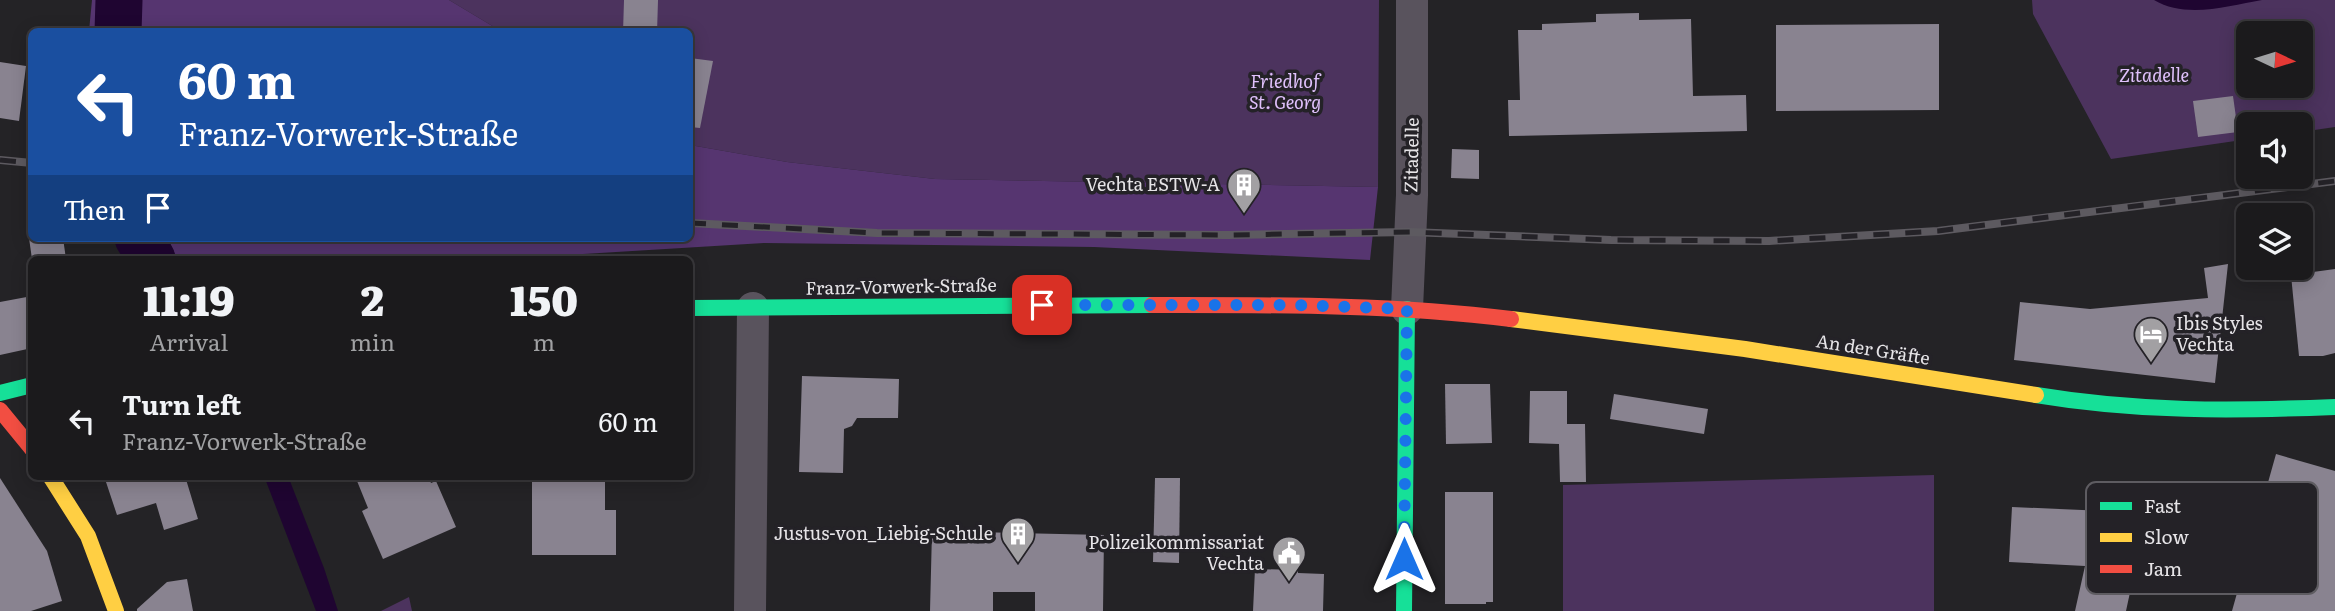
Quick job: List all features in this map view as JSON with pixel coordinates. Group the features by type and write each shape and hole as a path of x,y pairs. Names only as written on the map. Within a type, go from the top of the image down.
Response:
{"main road":[{"name":"Franz-Vorwerk-Straße","path":"693,308 1296,305 1407,309"},
{"name":"An der Gräfte","path":"1407,309 1504,318 1745,349 2058,399 2192,410 2335,407"},
{"path":"1404,611 1407,309"},
{"path":"0,393 28,387"},
{"path":"0,410 28,444"},
{"path":"53,480 88,536 112,610"}],"street":[{"name":"Zitadelle","path":"1407,309 1412,195 1412,0"},
{"path":"750,611 753,307"}],"green space":[{"name":"Friedhof St. Georg","path":"449,0 1379,0 1378,187 935,179 787,162 693,146 693,28 494,27"},
{"name":"Zitadelle","path":"2032,0 2335,0 2335,127 2313,130 2313,112 2236,112 2236,141 2111,159 2033,14"},
{"path":"1934,475 1934,611 1563,611 1563,485"},
{"path":"409,597 412,611 381,611"}],"shaded area":[{"path":"92,0 449,0 497,28 89,28"},
{"path":"2154,0 2262,0 2193,10 2166,6"},
{"path":"693,146 787,162 935,179 1378,187 1370,260 1094,247 764,243 550,256 176,256 170,242 693,242"},
{"path":"266,480 290,480 324,568 338,611 316,611"}],"building":[{"path":"624,0 658,0 657,28 623,28"},
{"path":"1639,13 1639,20 1691,19 1693,96 1746,95 1747,131 1509,136 1508,100 1520,100 1518,30 1542,30 1542,24 1596,22 1596,14"},
{"path":"1939,24 1939,110 1776,111 1776,25"},
{"path":"693,58 713,61 700,128 693,127"},
{"path":"0,62 26,66 19,121 0,118"},
{"path":"2233,96 2236,132 2198,137 2193,101"},
{"path":"1452,149 1479,150 1479,179 1451,178"},
{"path":"30,242 64,242 66,256 32,256"},
{"path":"2228,264 2215,383 2014,360 2020,302 2090,309 2208,298 2204,268"},
{"path":"2335,269 2335,353 2299,356 2291,280 2313,280 2313,272"},
{"path":"28,297 28,349 0,355 0,302"},
{"path":"802,376 899,379 898,418 857,418 852,426 844,429 843,473 799,472"},
{"path":"1445,384 1490,384 1492,443 1446,444"},
{"path":"1530,391 1567,391 1567,424 1585,424 1586,482 1560,482 1559,444 1529,443"},
{"path":"1614,394 1708,409 1704,434 1610,419"},
{"path":"2276,454 2335,471 2335,611 2232,611 2237,594 2318,594 2318,482 2268,482"},
{"path":"0,478 47,551 62,601 31,611 0,611"},
{"path":"1155,478 1180,478 1179,563 1153,562"},
{"path":"105,480 186,480 198,519 164,530 156,503 117,515"},
{"path":"357,480 436,481 456,527 383,559 362,511 368,508"},
{"path":"532,480 605,480 605,510 616,510 616,555 532,555"},
{"path":"1445,492 1493,492 1493,602 1445,604"},
{"path":"2012,507 2086,510 2086,594 2130,594 2126,611 2075,611 2085,566 2009,562"},
{"name":"Justus-von_Liebig-Schule","path":"932,531 1104,535 1103,611 1035,611 1035,592 993,592 993,611 930,611"},
{"name":"Polizeikommissariat Vechta","path":"1255,569 1298,570 1298,573 1324,574 1323,611 1253,611"},
{"path":"187,579 193,611 137,611 167,582"}],"waterway":[{"path":"118,28 119,0"},
{"path":"141,242 150,256"}],"railway":[{"path":"0,160 28,163"},
{"path":"693,223 877,233 1228,235 1410,232 1611,240 1769,241 1938,231 2335,181"}],"traffic: fast":[{"path":"693,308 1152,305"},
{"path":"1404,611 1407,309"},
{"path":"0,393 28,386"},
{"path":"2036,395 2111,405 2185,409 2335,407"}],"traffic: slow":[{"path":"1511,319 1745,349 2036,395"},
{"path":"53,480 88,536 116,611"}],"traffic: jam":[{"path":"1152,305 1377,308 1511,319"},
{"path":"0,410 28,444"}],"place":[{"name":"Vechta ESTW-A","path":"1244,215"},
{"name":"Ibis Styles Vechta","path":"2151,364"},
{"name":"Justus-von_Liebig-Schule","path":"1018,564"},
{"name":"Polizeikommissariat Vechta","path":"1289,583"}],"route":[{"path":"1042,305 1296,305 1407,309 1404,559"}]}
